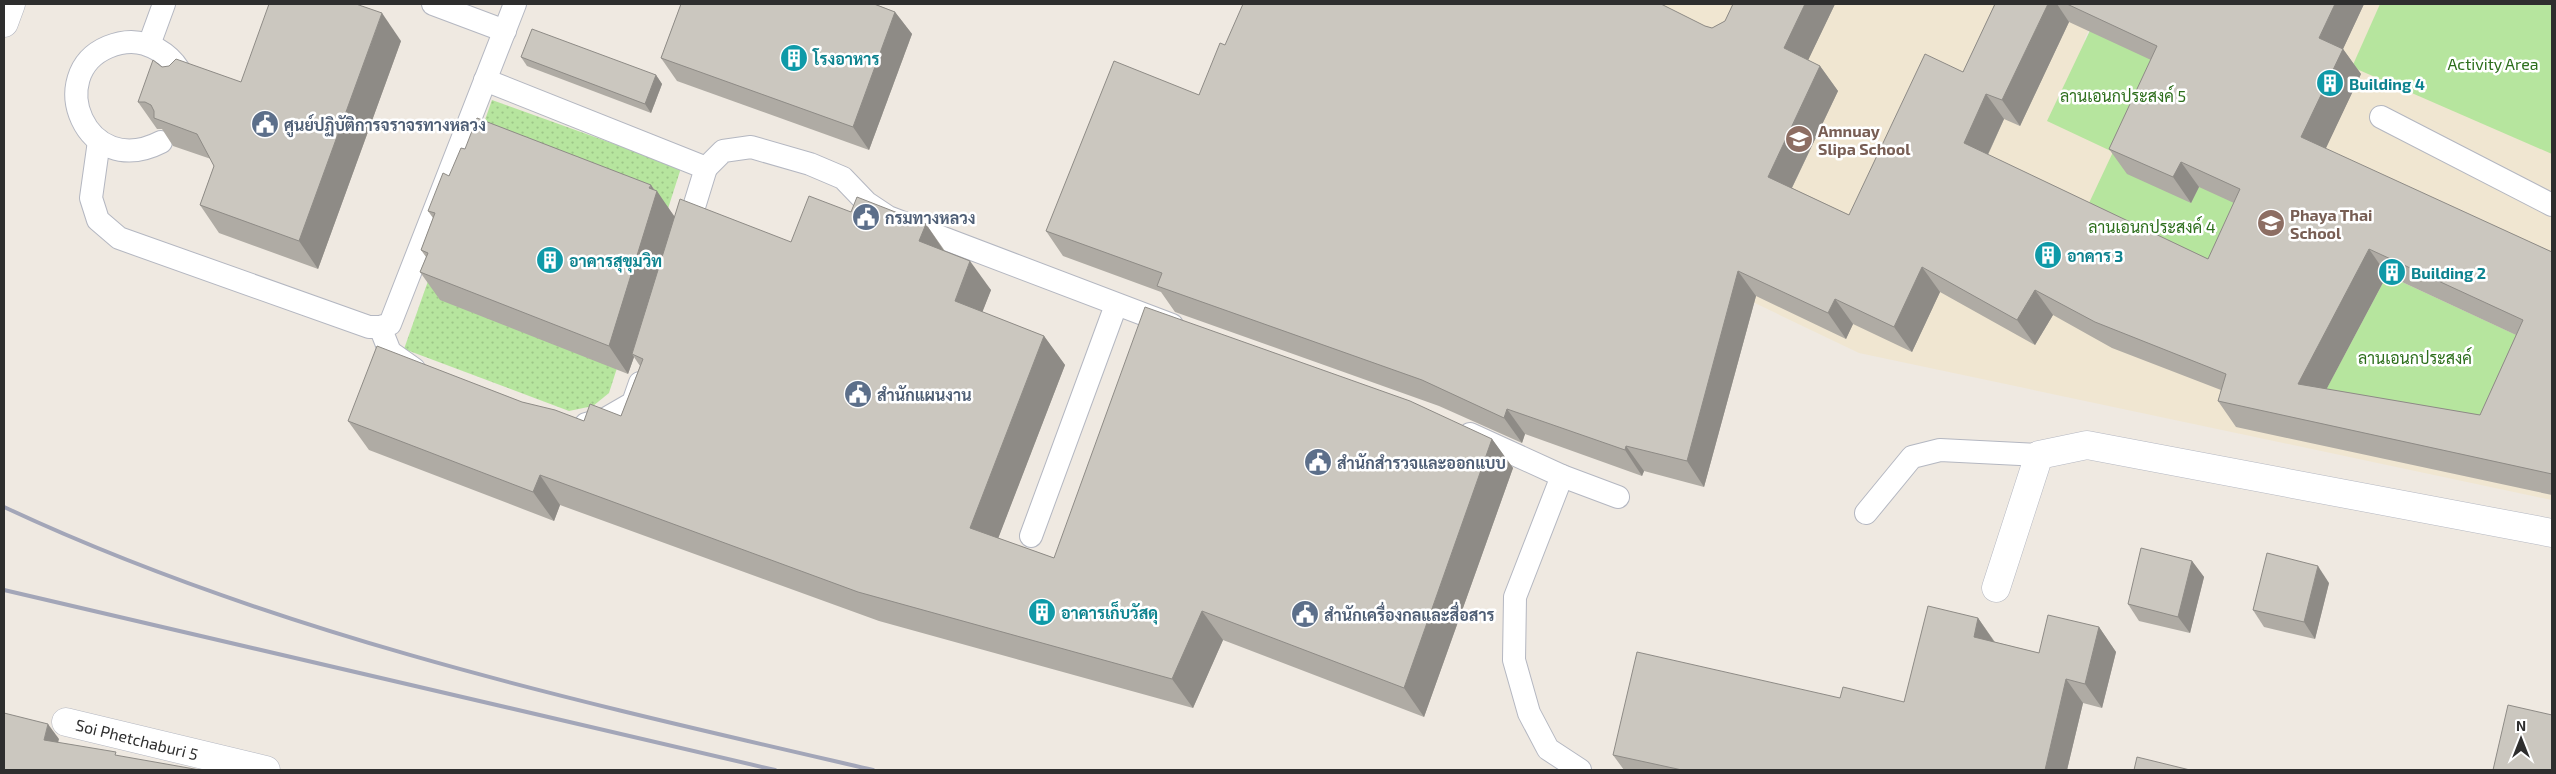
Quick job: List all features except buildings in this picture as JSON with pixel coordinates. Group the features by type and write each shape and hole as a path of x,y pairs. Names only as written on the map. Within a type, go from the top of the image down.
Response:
{"street":[{"path":"4,23 12,4"},
{"path":"1996,588 2039,455 2087,445 2552,533"},
{"name":"Soi Phetchaburi 5","path":"66,722 266,770"}],"lane":[{"path":"149,45 164,4"},
{"path":"433,4 505,31"},
{"path":"99,141 91,198 98,220 119,238 369,327 380,328 390,324 515,4"},
{"path":"162,142 149,148 132,151 114,149 99,141 86,128 78,113 76,96 78,79 88,62 102,50 119,42 138,42 156,48 172,59 184,82"},
{"path":"486,80 706,168"},
{"path":"2381,117 2552,205"},
{"path":"680,252 706,168 723,151 751,147 810,164 843,178 867,204 888,216 1116,305 1191,331"},
{"path":"1031,536 1116,305"},
{"path":"380,328 390,352 408,367 436,377"},
{"path":"566,424 575,427 607,418 633,403 645,366"},
{"path":"1453,426 1562,476 1618,497"},
{"path":"1866,513 1912,457 1940,450 2039,455"},
{"path":"1562,476 1515,597 1514,660 1529,713 1548,749 1580,770"}],"shaded area":[{"path":"1306,4 2101,4 2084,40 2185,83 2222,4 2552,4 2552,500 1859,353 1736,294"}],"green space":[{"name":"Activity Area","path":"2380,4 2552,4 2552,154 2352,67"},
{"path":"2095,20 2199,69 2273,216 2222,324 2066,252 2113,152 2047,121"},
{"path":"492,100 681,168 609,393 593,406 569,411 404,349"},
{"name":"ลานเอนกประสงค์","path":"2387,275 2540,346 2500,437 2320,401"}],"railway":[{"path":"4,507 108,552 214,593 322,629 541,691 873,770"},
{"path":"4,590 775,770"}],"place":[{"name":"โรงอาหาร","path":"794,58"},
{"name":"Building 4","path":"2330,83"},
{"name":"ศูนย์ปฏิบัติการจราจรทางหลวง","path":"265,124"},
{"name":"Amnuay Slipa School","path":"1799,139"},
{"name":"กรมทางหลวง","path":"866,217"},
{"name":"Phaya Thai School","path":"2271,223"},
{"name":"อาคาร 3","path":"2048,255"},
{"name":"อาคารสุขุมวิท","path":"550,260"},
{"name":"Building 2","path":"2392,272"},
{"name":"สำนักแผนงาน","path":"858,394"},
{"name":"สำนักสำรวจและออกแบบ","path":"1318,462"},
{"name":"อาคารเก็บวัสดุ","path":"1042,612"},
{"name":"สำนักเครื่องกลและสื่อสาร","path":"1305,614"}],"park label":[{"name":"ลานเอนกประสงค์ 5","path":"2123,95"},
{"name":"ลานเอนกประสงค์ 4","path":"2152,226"}]}
